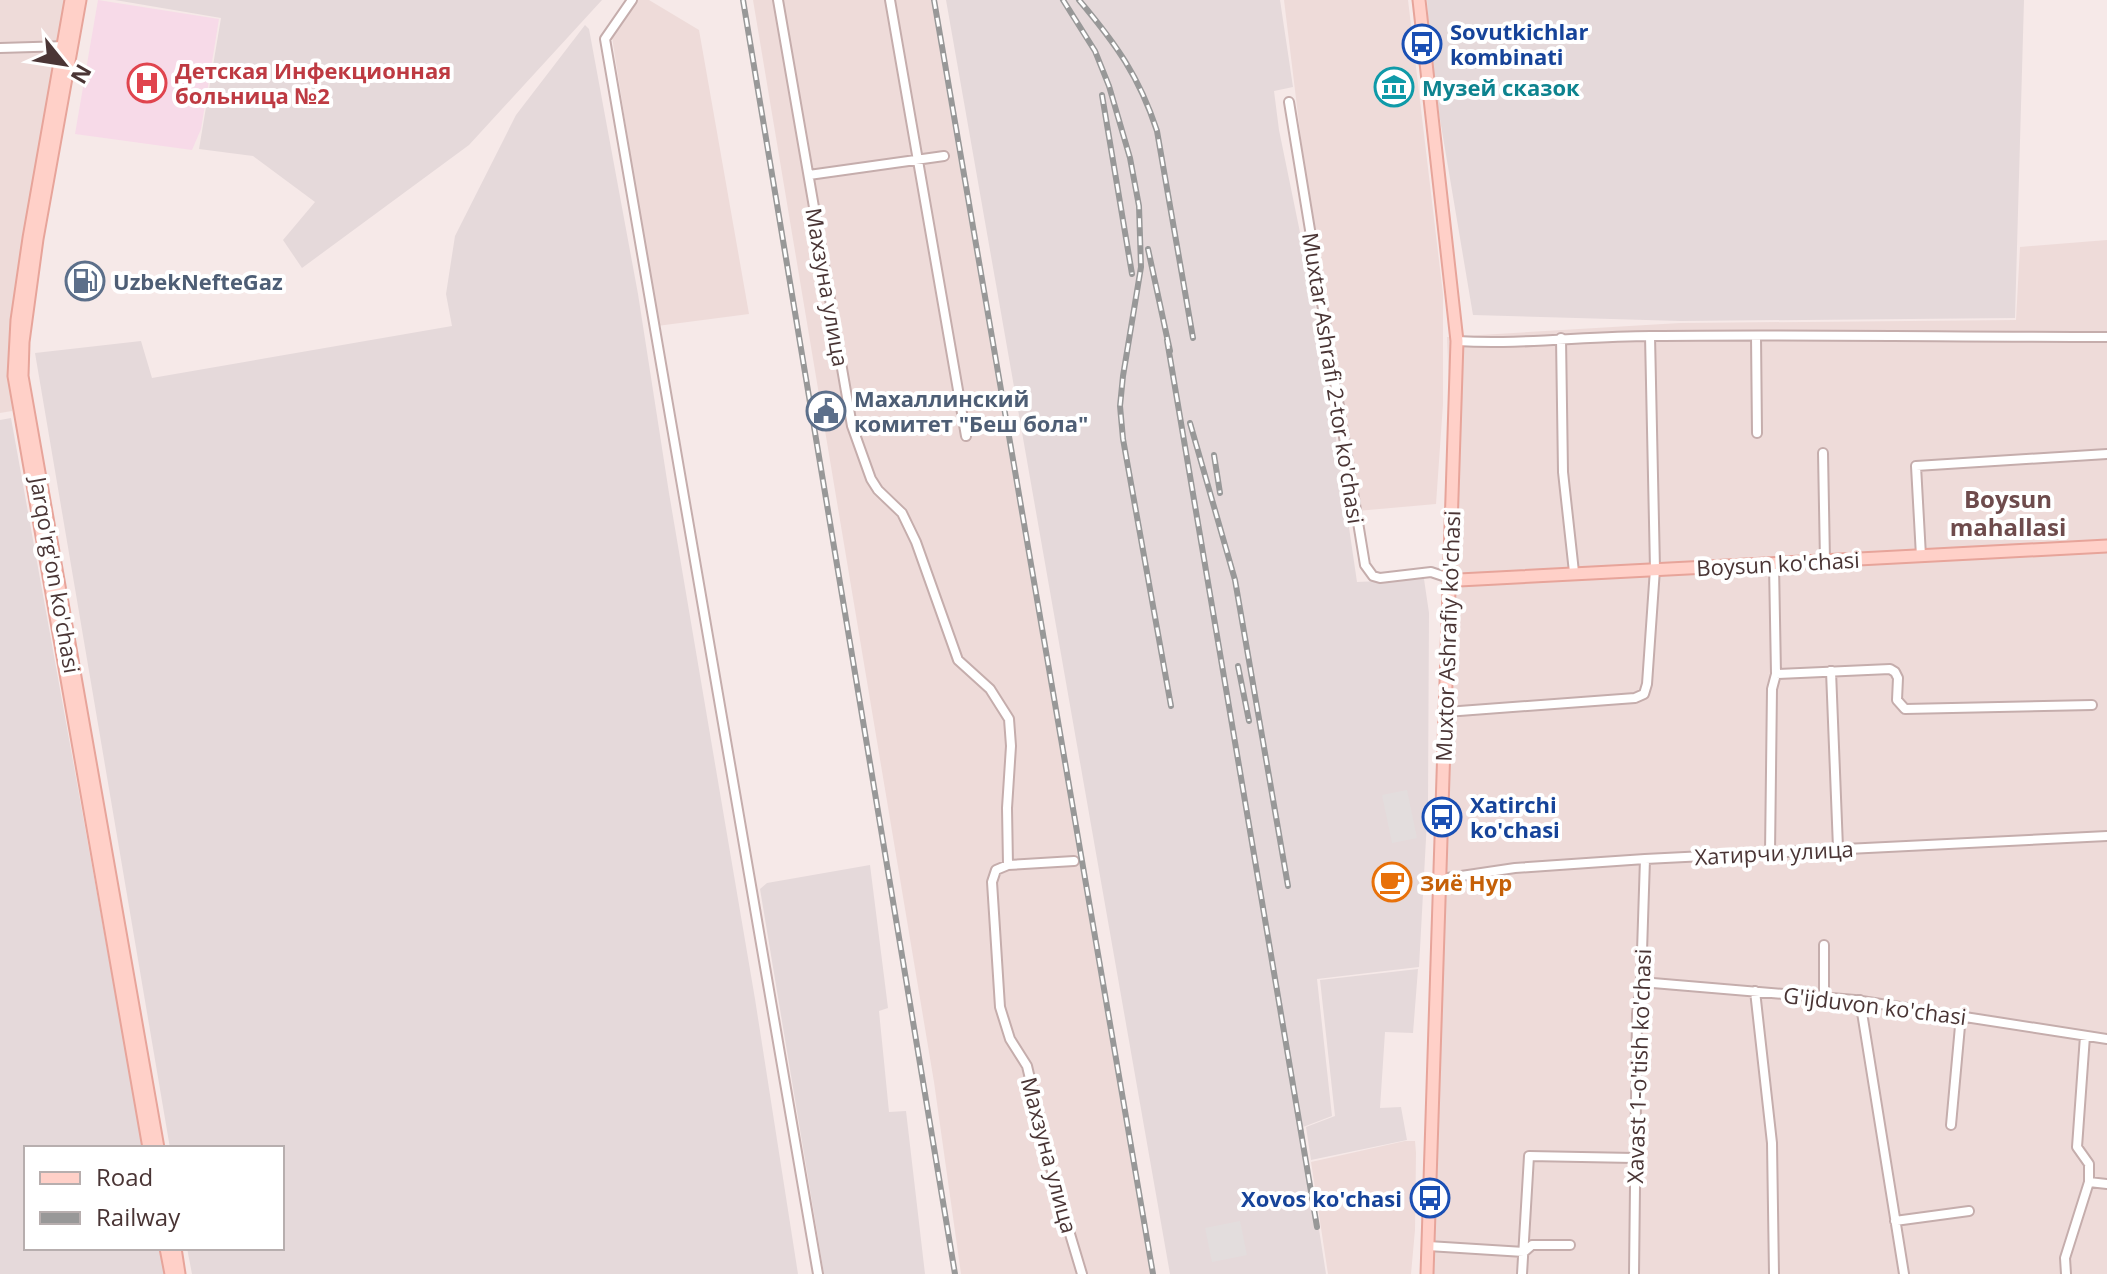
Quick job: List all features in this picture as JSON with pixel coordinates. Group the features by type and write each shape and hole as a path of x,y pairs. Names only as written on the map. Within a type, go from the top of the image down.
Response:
{"main road":[{"name":"Jarqo'rg'on ko'chasi","path":"71,0 68,46 23,342 22,376 158,1146"},
{"name":"Jarqo'rg'on ko'chasi","path":"80,0 29,238 17,320 14,376 149,1146"},
{"name":"Muxtor Ashrafiy ko'chasi","path":"1419,0 1457,341 1427,1274"},
{"name":"Boysun ko'chasi","path":"1449,578 1774,565 2107,546"},
{"path":"166,1250 171,1274"},
{"path":"175,1250 179,1274"}],"street":[{"path":"632,0 605,39 818,1274"},
{"name":"Махзуна улица","path":"778,0 852,426 871,479 902,513 916,542 958,660 990,689 1009,719 1008,865 996,870 992,882 1000,1007 1010,1039 1026,1062 1055,1184 1082,1274"},
{"path":"890,0 966,436"},
{"path":"0,48 68,46"},
{"name":"Muxtar Ashrafi 2-tor ko'chasi","path":"1289,102 1365,565 1373,576 1380,578 1431,572 1449,578"},
{"path":"809,175 944,156"},
{"path":"1457,341 1496,343 1650,336 2107,337"},
{"path":"1446,712 1635,698 1644,694 1655,569 1650,336"},
{"path":"1756,336 1757,433"},
{"path":"1561,338 1563,472 1574,572"},
{"path":"1823,453 1825,561"},
{"path":"1921,556 1916,466 2107,454"},
{"path":"1770,853 1772,689 1776,674 1774,565"},
{"path":"1776,674 1890,669 1898,678 1897,700 1905,709 2092,705"},
{"path":"1831,671 1838,848"},
{"name":"Хатирчи улица","path":"1441,879 1515,868 1645,859 2107,836"},
{"name":"Xavast 1-o'tish ko'chasi","path":"1634,1274 1637,1014 1645,859"},
{"path":"1008,865 1074,861"},
{"path":"1824,945 1824,997"},
{"name":"G'ijduvon ko'chasi","path":"1641,982 1860,1000 2107,1039"},
{"path":"1755,991 1772,1143 1774,1274"},
{"path":"1860,1000 1904,1274"},
{"path":"1951,1125 1961,1015"},
{"path":"2066,1274 2065,1258 2089,1182 2089,1164 2077,1147 2085,1036"},
{"path":"1522,1274 1529,1156 1634,1158"},
{"path":"2089,1182 2107,1184"},
{"path":"1895,1221 1969,1211"},
{"path":"1428,1246 1524,1252 1532,1245 1570,1245"}],"shaded area":[{"path":"0,0 68,0 10,348 12,411 0,413"},
{"name":"Детская Инфекционная больница №2","path":"98,0 219,19 201,129 192,150 75,134"},
{"path":"115,0 602,0 469,145 302,268 283,240 315,202 253,156 199,149 221,18"},
{"path":"638,0 649,0 699,30 749,314 657,326 612,37"},
{"path":"753,0 931,0 1150,1274 961,1274 934,1082"},
{"path":"946,0 1280,0 1293,87 1274,91 1279,130 1320,330 1357,582 1424,579 1429,613 1428,802 1419,967 1317,979 1332,1116 1303,1127 1326,1274 1170,1274"},
{"path":"1284,0 1408,0 1443,294 1443,404 1436,504 1357,511 1314,246"},
{"path":"1427,0 2024,0 2015,318 1681,321 1473,315 1431,66"},
{"path":"585,25 589,29 638,294 798,1274 192,1274 187,1250 284,1250 284,1146 170,1146 35,353 141,341 152,378 452,326 446,294 455,236 516,115"},
{"path":"2107,240 2107,1274 1434,1274 1456,566 1447,337 1680,323 2016,320 2020,247"},
{"path":"11,418 143,1146 24,1146 24,1250 161,1250 165,1274 0,1274 0,420"},
{"path":"1407,790 1417,838 1392,843 1382,795"},
{"path":"870,865 888,1008 879,1011 889,1112 906,1111 925,1274 824,1274 760,889 767,883"},
{"path":"1418,969 1413,1033 1385,1032 1380,1108 1401,1107 1407,1140 1311,1160 1306,1127 1335,1116 1320,980"},
{"path":"1415,1141 1416,1153 1411,1274 1328,1274 1311,1162"},
{"path":"1240,1221 1247,1255 1212,1262 1205,1228"}],"railway":[{"path":"743,0 955,1274"},
{"path":"934,0 1153,1274"},
{"path":"1063,0 1095,51 1109,86 1130,158 1139,206 1141,267 1120,406 1123,439 1171,706"},
{"path":"1079,0 1125,61 1157,131 1193,338"},
{"path":"1102,95 1132,274"},
{"path":"1148,249 1170,351"},
{"path":"1167,340 1317,1227"},
{"path":"1190,423 1235,580 1288,886"},
{"path":"1214,455 1220,493"},
{"path":"1238,666 1249,721"}],"place":[{"name":"Sovutkichlar kombinati","path":"1422,44"},
{"name":"Детская Инфекционная больница №2","path":"147,83"},
{"name":"Музей сказок","path":"1394,87"},
{"name":"UzbekNefteGaz","path":"85,281"},
{"name":"Махаллинский комитет \"Беш бола\"","path":"826,411"},
{"name":"Xatirchi ko'chasi","path":"1442,817"},
{"name":"Зиё Нур","path":"1392,882"},
{"name":"Xovos ko'chasi","path":"1430,1198"}],"district":[{"name":"Boysun mahallasi","path":"2008,512"}]}
